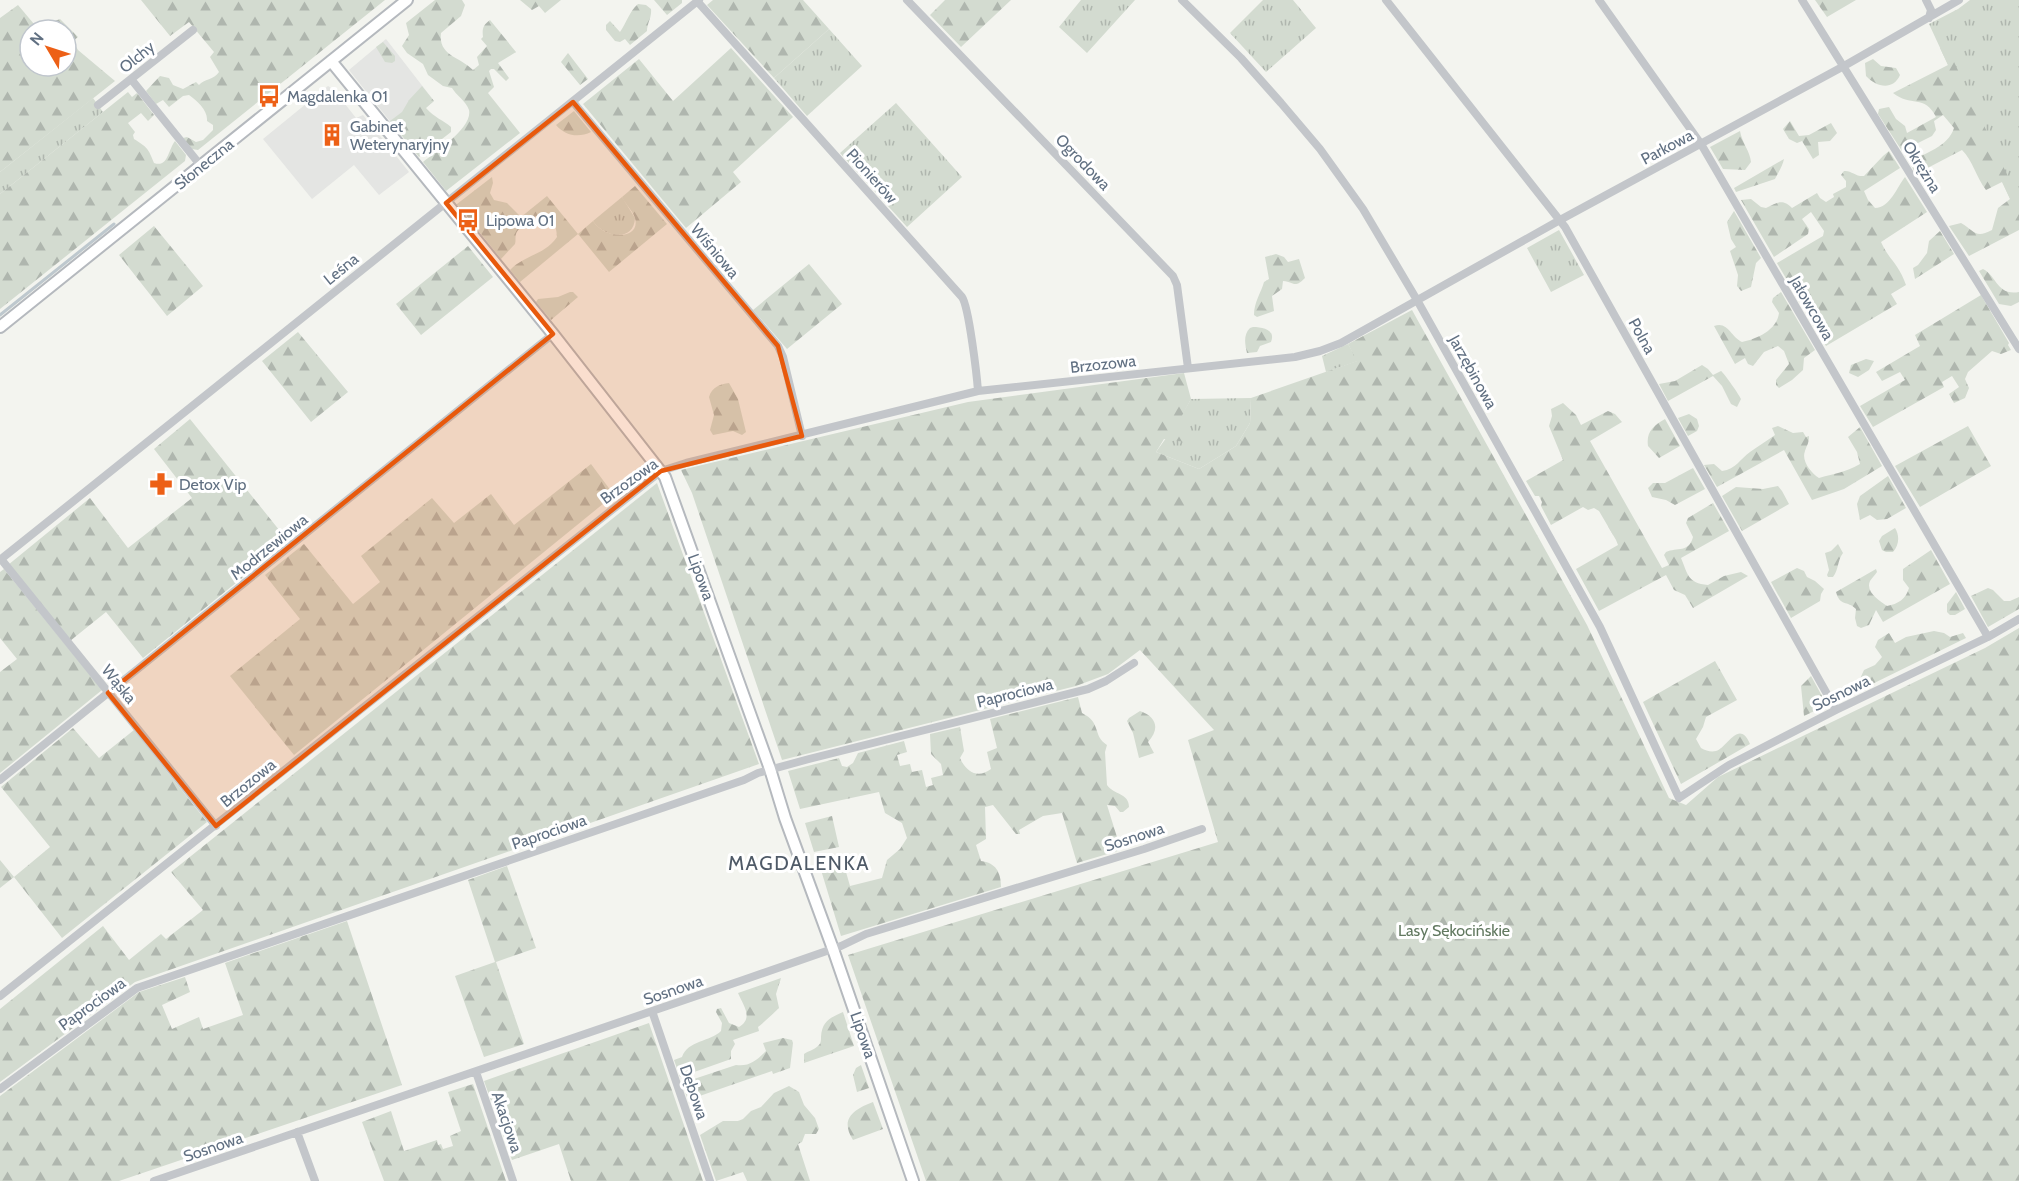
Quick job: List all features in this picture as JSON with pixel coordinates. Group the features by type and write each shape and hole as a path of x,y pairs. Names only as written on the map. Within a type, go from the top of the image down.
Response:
{"street":[{"name":"Słoneczna","path":"0,327 407,0"},
{"name":"Ogrodowa","path":"908,0 1173,276 1177,285 1188,368"},
{"name":"Jarzębinowa","path":"1182,0 1241,58 1320,149 1363,209 1418,300 1600,627 1679,798"},
{"name":"Polna","path":"1386,0 1560,220 1836,710"},
{"name":"Jałowcowa","path":"1599,0 1701,144 1988,637"},
{"name":"Okrężna","path":"1802,0 2019,349"},
{"path":"1926,0 1931,10 1929,18"},
{"name":"Parkowa","path":"1418,300 1844,66 1959,0"},
{"name":"Leśna","path":"0,560 698,1"},
{"name":"Pionierów","path":"698,1 965,301 978,392"},
{"name":"Olchy","path":"98,105 193,30"},
{"name":"Lipowa","path":"332,60 553,334 661,471 668,484 913,1181"},
{"path":"131,79 201,166"},
{"name":"Wiśniowa","path":"573,102 778,346 783,357 802,436"},
{"name":"Brzozowa","path":"0,996 661,471 978,392 1295,357 1341,343 1418,300"},
{"name":"Modrzewiowa","path":"0,780 553,334"},
{"name":"Wąska","path":"0,560 216,826"},
{"name":"Sosnowa","path":"1679,798 1729,765 1836,710 1988,637 2019,619"},
{"name":"Paprociowa","path":"0,1089 137,988 770,770 1088,688 1106,681 1134,663"},
{"name":"Sosnowa","path":"154,1181 833,949 866,934 1202,829"},
{"name":"Dębowa","path":"652,1011 710,1181"},
{"name":"Akacjowa","path":"476,1072 513,1181"},
{"path":"297,1132 315,1181"}],"highlighted area":[{"path":"573,102 778,346 802,436 661,471 216,826 108,693 553,334 446,203"}],"shaded area":[{"path":"386,39 434,101 397,130 349,70"},
{"path":"328,86 334,90 356,118 363,115 409,172 379,195 354,165 312,199 263,139"}],"green space":[{"path":"141,0 385,0 198,150 192,149 183,138 187,137 196,142 203,140 213,130 213,125 207,121 206,113 201,106 189,95 183,96 169,107 163,100 156,104 146,91 160,76 169,78 173,85 183,89 196,82 199,85 214,77 219,72 210,57 214,52 189,22 170,36"},
{"path":"435,0 462,0 465,5 461,16 441,33 441,41 443,47 451,55 473,70 479,65 477,57 487,46 481,39 484,27 490,20 516,52 498,63 509,78 506,81 494,69 489,71 494,87 488,93 520,133 446,191 423,162 459,132 469,117 469,110 452,88 443,86 428,75 423,64 407,53 402,46 409,35 406,23"},
{"path":"520,0 561,0 545,13 539,6 532,10"},
{"path":"654,0 682,0 682,3 667,15"},
{"path":"713,0 803,0 829,29 774,78 707,5"},
{"path":"945,0 1011,0 961,47 930,15"},
{"path":"1081,0 1135,0 1087,53 1059,27"},
{"path":"1263,0 1293,0 1316,28 1266,72 1230,33"},
{"path":"1815,0 1856,0 1827,17"},
{"path":"1970,0 2019,0 2019,218 1929,24"},
{"path":"638,4 646,5 651,9 647,31 630,45 625,39 620,42 615,41 606,30 606,25 610,21 620,32 632,10"},
{"path":"18,5 29,18 18,18 18,78 78,78 78,50 115,81 0,172 0,18"},
{"path":"829,29 862,66 807,116 774,78"},
{"path":"383,42 395,56 395,61 392,63 385,62 376,47"},
{"path":"1947,47 2019,200 2019,230 1969,256 1949,226 1961,223 1978,234 1992,230 1998,208 2010,199 2002,182 1986,190 1962,150 1916,174 1909,162 1941,145 1951,135 1954,128 1943,115 1934,121 1936,130 1932,136 1902,151 1878,114 1879,109 1889,107 1896,119 1905,126 1907,133 1936,117 1932,110 1922,103 1899,97 1893,93 1948,65 1940,48"},
{"path":"731,48 793,117 733,172 741,182 686,228 583,104 639,59 673,101"},
{"path":"568,53 588,79 580,85 561,62"},
{"path":"1873,59 1881,66 1896,68 1900,75 1897,80 1884,86 1870,80 1866,76 1865,63"},
{"path":"422,86 434,101 426,108 451,127 451,132 419,157 390,121 402,112"},
{"path":"128,92 132,97 137,93 154,115 148,121 141,113 128,123 135,132 134,139 147,149 154,163 159,164 165,161 175,141 186,155 185,161 0,309 0,194"},
{"path":"93,98 103,112 0,194 0,172"},
{"path":"896,103 962,177 907,227 840,153"},
{"path":"574,111 591,132 572,135 556,125"},
{"path":"1790,121 1799,136 1809,135 1831,123 1837,133 1830,141 1818,142 1819,155 1813,159 1802,141 1797,143 1789,139 1783,129"},
{"path":"1740,131 1751,162 1745,170 1723,169 1710,147"},
{"path":"1889,151 1900,168 1864,191 1868,200 1875,208 1885,205 1905,177 1927,212 1881,242 1906,285 1891,294 1897,304 1826,346 1777,263 1823,236 1824,231 1811,212 1802,219 1809,229 1808,234 1774,257 1741,200 1751,199 1766,208 1782,202 1792,208 1817,193 1826,202 1834,197 1833,194 1846,187 1846,181 1841,175 1844,171 1864,176"},
{"path":"1784,159 1775,179 1736,192 1734,188"},
{"path":"492,177 490,193 494,200 507,203 521,217 547,196 578,234 520,282 510,270 547,248 557,237 555,226 549,216 543,214 531,219 517,231 515,244 501,259 457,204"},
{"path":"635,186 667,224 609,272 578,234 593,221 605,232 613,234 628,234 633,230 635,218 622,197"},
{"path":"622,197 635,218 633,226 624,234 610,234 593,221"},
{"path":"1734,211 1761,258 1756,263 1751,287 1741,291 1737,286 1738,275 1730,251 1736,247 1731,239 1727,222"},
{"path":"154,226 203,286 167,316 119,255"},
{"path":"1559,230 1584,275 1551,292 1527,248"},
{"path":"1940,231 1954,254 1915,279 1913,268 1927,253 1929,241"},
{"path":"468,246 493,277 421,335 396,304"},
{"path":"1276,254 1284,257 1288,262 1299,259 1305,278 1296,284 1283,281 1282,289 1272,296 1274,311 1257,317 1254,315 1256,302 1264,282 1269,279 1265,257"},
{"path":"809,264 842,304 787,349 753,310"},
{"path":"1983,269 2006,291 2019,292 2019,302 2011,306 1999,304 1979,271"},
{"path":"570,292 578,297 551,320 536,302 538,299 558,297"},
{"path":"1781,292 1815,350 1804,358 1803,370 1779,388 1776,380 1789,364 1784,351 1778,346 1764,352 1753,366 1748,364 1745,358 1735,364 1714,326 1726,327 1742,342 1760,336 1770,329 1777,319 1779,313 1772,302 1773,298"},
{"path":"1981,295 2011,350 2001,354 1992,351 1968,372 1965,379 1969,388 1965,398 1954,403 1949,394 1959,387 1952,376 1942,382 1944,387 1873,427 1860,406 1905,380 1900,372 1882,381 1876,372 1920,346 1915,335"},
{"name":"Lasy Sękocińskie","path":"1412,310 1587,625 1669,798 1686,805 1718,777 1985,648 2019,628 2019,1181 926,1181 848,955 1218,842 1188,740 1214,730 1140,650 1108,674 1076,686 782,760 692,493 681,470 968,402 1184,373 1191,399 1178,423 1189,433 1185,442 1164,439 1156,452 1199,469 1236,446 1250,423 1251,398 1357,361 1348,344"},
{"path":"1253,327 1268,330 1272,338 1271,342 1260,346 1257,352 1247,353 1245,337"},
{"path":"298,332 348,392 311,422 262,361"},
{"path":"1348,344 1358,361 1326,372 1322,356"},
{"path":"1866,359 1874,361 1869,370 1858,377 1849,373 1851,365"},
{"path":"1702,365 1713,375 1721,371 1723,373 1741,399 1737,407 1731,404 1722,386 1713,376 1668,401 1659,384 1675,381"},
{"path":"729,383 738,399 746,432 742,435 733,431 713,435 710,430 714,415 709,397 717,387"},
{"path":"1251,398 1250,423 1236,446 1199,469 1156,452 1191,399"},
{"path":"1563,403 1576,415 1581,425 1608,411 1615,414 1622,422 1590,441 1662,568 1669,565 1664,555 1666,552 1686,547 1691,542 1693,537 1686,523 1688,518 1713,503 1729,531 1681,558 1687,573 1692,580 1708,585 1724,576 1741,572 1748,576 1693,608 1685,595 1674,590 1666,575 1599,611 1576,569 1618,545 1616,540 1599,511 1594,508 1588,510 1583,507 1551,525 1541,506 1539,496 1535,496 1526,481 1563,460 1549,426 1552,416 1551,409"},
{"path":"1689,414 1697,419 1699,426 1697,431 1688,436 1678,418"},
{"path":"190,419 288,541 143,658 106,612 70,641 8,565 90,498 128,548 192,498 154,449"},
{"path":"1665,419 1680,446 1659,458 1648,446 1648,437 1654,427"},
{"path":"1778,426 1793,433 1803,432 1806,437 1809,436 1804,459 1810,470 1819,478 1860,464 1857,452 1848,437 1860,427 1882,466 1844,489 1812,500 1784,450 1717,487 1704,465 1714,464 1722,471 1731,468 1775,435 1772,428"},
{"path":"1968,426 1991,466 1920,507 1895,466"},
{"path":"591,464 614,495 294,755 230,676 300,619 265,575 304,544 353,604 380,582 361,556 432,498 454,523 491,494 514,525"},
{"path":"1693,468 1705,489 1675,505 1652,497 1648,488 1653,483 1665,483"},
{"path":"1888,476 1906,508 1887,519 1877,520 1870,515 1860,520 1857,504 1860,496"},
{"path":"657,483 759,764 135,982 0,1082 0,1009 103,926 129,960 161,934 166,939 203,910 171,872"},
{"path":"1778,486 1789,504 1742,531 1722,496 1736,487 1763,489"},
{"path":"1895,528 1898,537 1897,546 1893,552 1886,552 1882,550 1879,541 1882,536"},
{"path":"1838,544 1843,553 1835,574 1833,577 1828,577 1829,570 1825,553"},
{"path":"1931,550 1950,584 1883,622 1876,610 1869,625 1861,628 1857,626 1856,609 1842,602 1836,592 1876,569 1877,572 1869,585 1871,592 1887,606 1895,604 1904,598 1909,588 1903,580 1903,569"},
{"path":"1797,568 1804,571 1807,577 1824,589 1820,601 1791,618 1771,582"},
{"path":"4,569 102,690 0,773 0,672 17,659 0,638 0,572"},
{"path":"1988,588 2004,601 2019,597 2019,609 1988,627 1971,596"},
{"path":"1956,592 1965,609 1955,615 1950,615 1947,612 1947,604"},
{"path":"1934,631 1950,637 1963,633 1966,638 1862,689 1859,681 1864,670 1875,665 1882,657 1875,647 1878,640 1889,633 1895,643 1906,637"},
{"path":"1715,661 1737,700 1706,717 1696,739 1701,748 1707,751 1720,749 1737,734 1746,737 1750,744 1681,784 1643,702"},
{"path":"1811,676 1827,705 1804,716 1801,686"},
{"path":"1078,697 1082,713 1092,721 1102,741 1107,745 1105,752 1107,785 1128,802 1129,807 1123,812 1115,806 1107,805 1121,850 1077,863 1062,813 1043,816 1019,830 1020,834 1016,834 993,805 985,807 986,839 976,845 981,861 997,869 1001,887 841,936 821,870 844,865 850,886 882,878 887,860 900,849 907,838 902,823 885,813 879,792 800,809 788,771 839,758 842,766 847,767 853,763 858,753 904,741 907,752 897,755 900,766 910,764 912,772 922,770 926,787 933,785 931,778 943,775 941,764 931,754 930,734 960,727 964,751 960,758 969,770 977,774 986,772 991,769 987,752 997,748 990,719"},
{"path":"1140,711 1153,720 1155,728 1148,742 1154,753 1139,758 1133,733 1127,721"},
{"path":"73,728 99,758 134,730 207,822 62,938 14,877 50,847 1,787"},
{"path":"832,816 839,847 814,852 805,823"},
{"path":"0,860 14,877 0,888"},
{"path":"507,866 536,948 496,962 524,1044 484,1057 455,976 495,962 468,880"},
{"path":"347,921 402,1085 119,1181 0,1181 0,1096 139,992 185,977 190,992 162,1005 172,1029 199,1017 203,1029 243,1015 225,963"},
{"path":"781,978 776,994 779,1008 758,1027 759,1031 733,1040 735,1044 731,1051 731,1059 680,1077 674,1060 682,1057 689,1047 721,1031 722,1023 716,1012 717,1009 721,1008 729,1023 739,1027 746,1020 747,1015 738,993"},
{"path":"843,1012 854,1046 804,1063 804,1054 820,1044 825,1024"},
{"path":"649,1023 703,1181 571,1181 559,1144 512,1160 484,1081"},
{"path":"783,1038 792,1040 793,1043 790,1068 773,1074 772,1071 688,1100 682,1083 736,1065 749,1064 766,1051 763,1043"},
{"path":"861,1065 869,1088 857,1092 853,1075 856,1068"},
{"path":"473,1084 506,1181 384,1181 362,1122 391,1111 404,1151 437,1140 438,1145 441,1144 443,1149 453,1146 450,1136 461,1131 448,1092"},
{"path":"789,1086 799,1092 819,1129 816,1134 805,1134 802,1142 798,1144 810,1181 747,1181 743,1172 716,1181 700,1135 723,1121 743,1119 751,1111 761,1107 774,1093"},
{"path":"873,1102 883,1129 853,1140 849,1132 848,1120 855,1111"}],"waterway":[{"path":"0,315 114,224"}],"place":[{"name":"Magdalenka 01","path":"269,96"},
{"name":"Gabinet Weterynaryjny","path":"332,135"},
{"name":"Lipowa 01","path":"468,220"},
{"name":"Detox Vip","path":"161,484"}],"district":[{"name":"MAGDALENKA","path":"799,863"}]}
